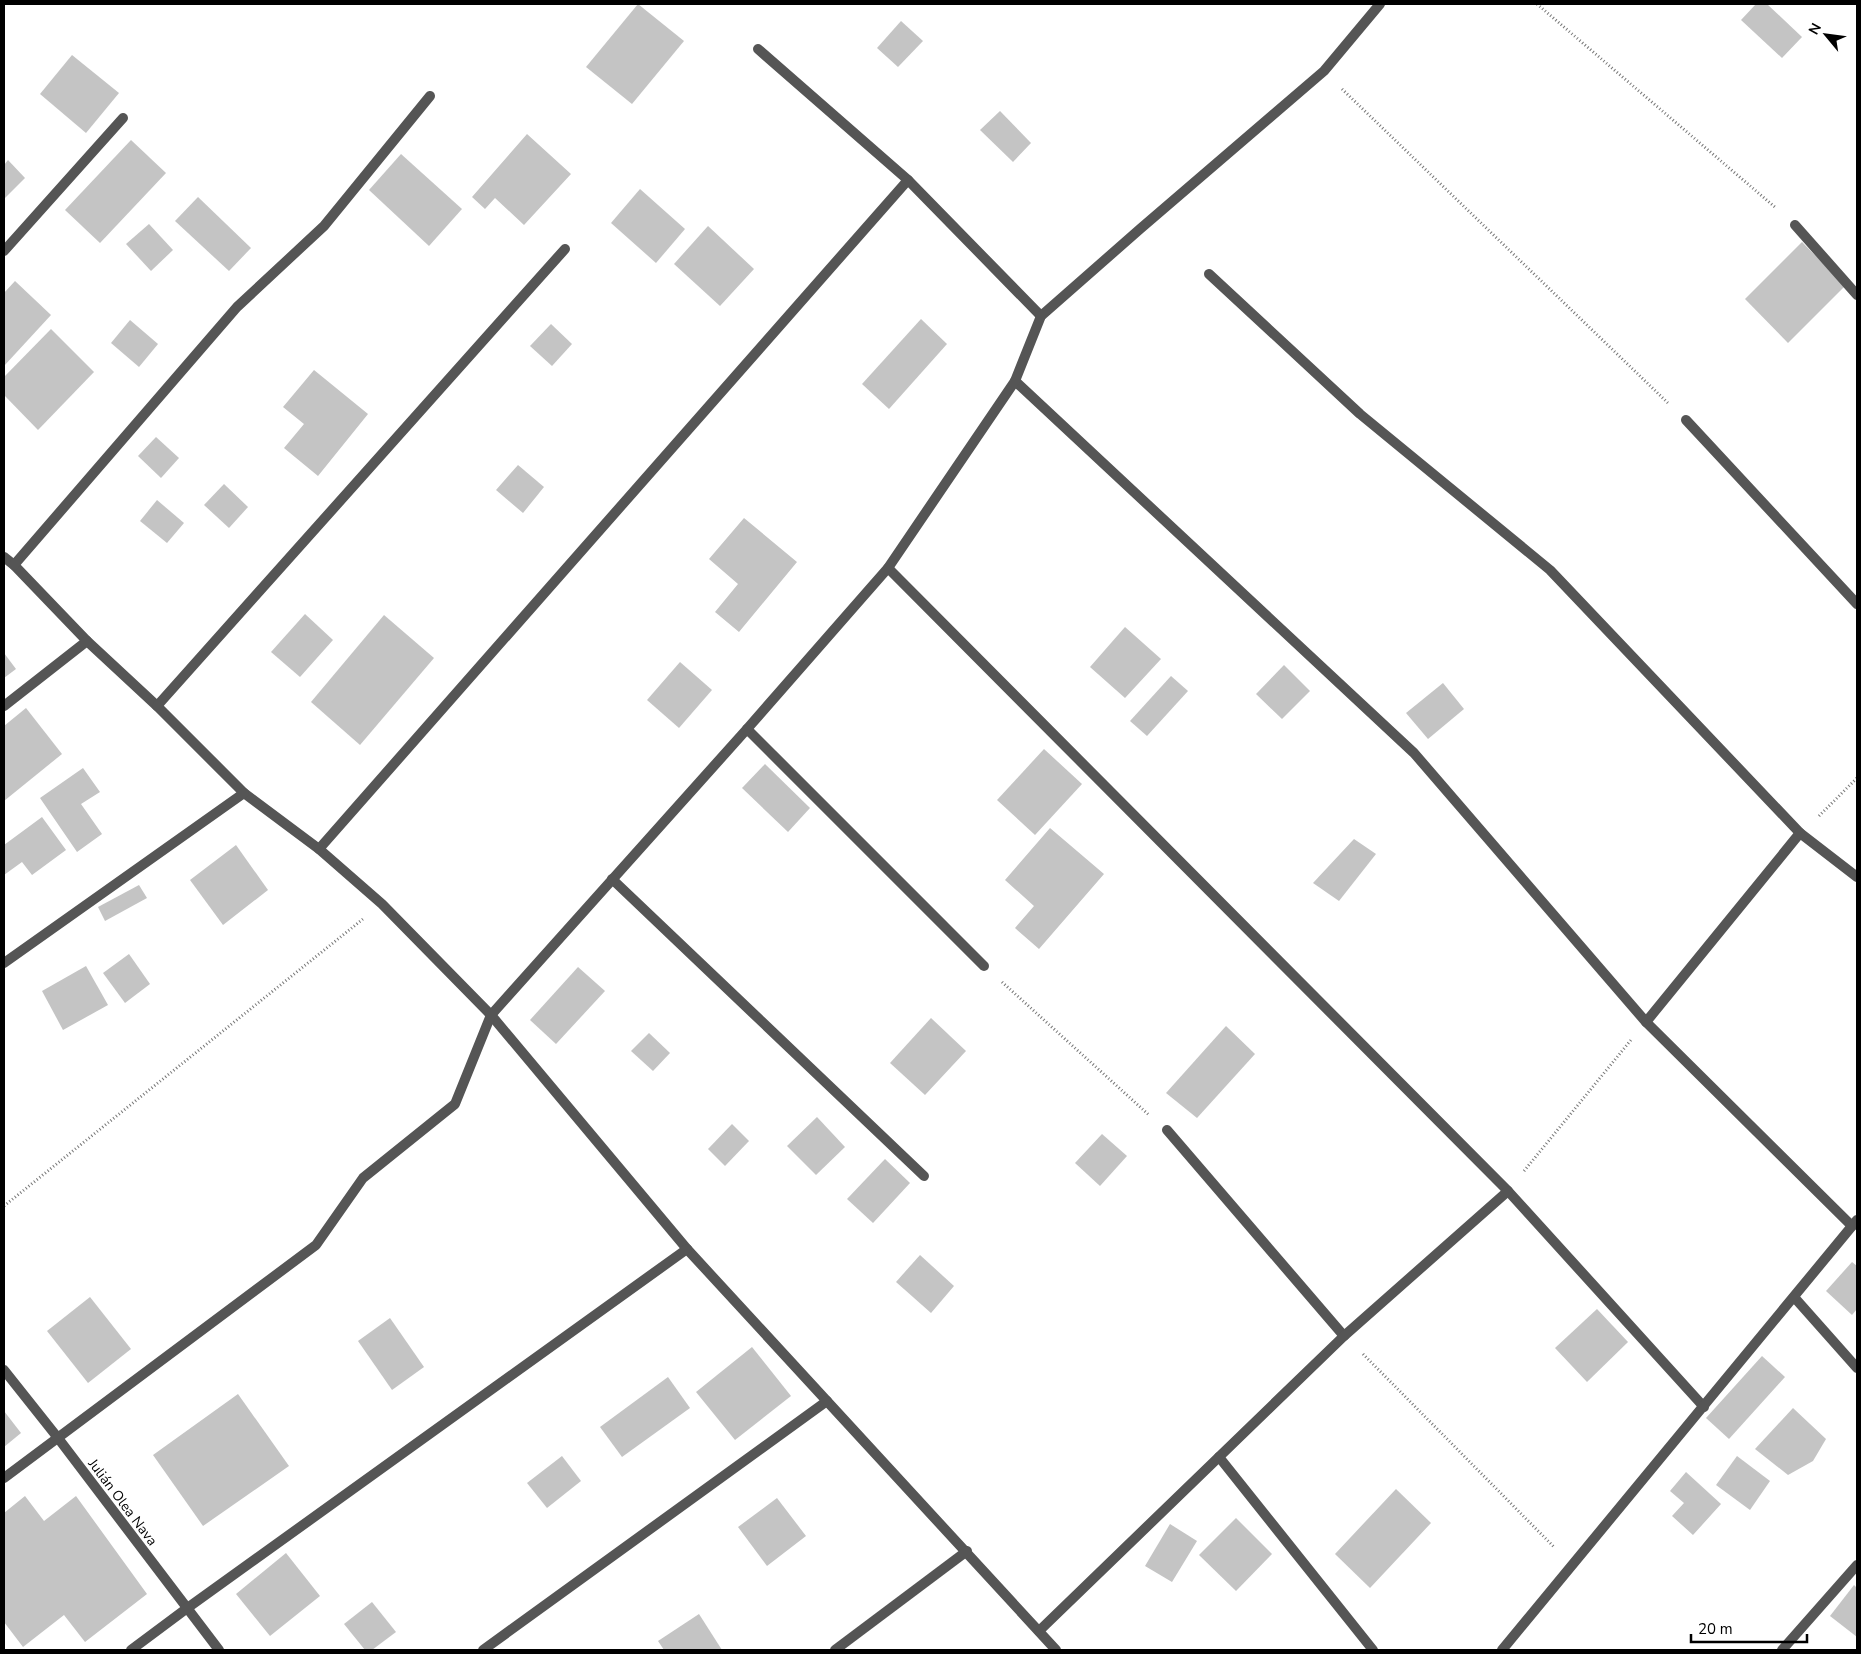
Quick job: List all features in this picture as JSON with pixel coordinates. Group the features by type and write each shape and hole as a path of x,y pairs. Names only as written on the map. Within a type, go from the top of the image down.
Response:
{"street":[{"path":"4,1478 316,1245 363,1178 456,1104 491,1014 747,729 888,568 1015,382 1041,316 1324,71 1380,4"},
{"path":"758,49 908,180 1041,316"},
{"path":"14,565 237,307 324,226 430,96"},
{"path":"4,251 123,118"},
{"path":"319,849 908,180"},
{"path":"1795,225 1857,295"},
{"path":"157,706 564,250"},
{"path":"1209,274 1360,414 1550,570 1800,833 1857,876"},
{"path":"1015,382 1414,753 1646,1022 1855,1223 1502,1650"},
{"path":"1686,420 1857,604"},
{"path":"4,557 87,641 157,706 244,792 319,849 382,904 491,1014 688,1249 1056,1650"},
{"path":"888,568 1508,1191 1704,1407"},
{"path":"4,706 87,641"},
{"path":"747,729 984,966"},
{"path":"4,963 244,792"},
{"path":"1646,1022 1800,833"},
{"path":"612,879 924,1176"},
{"path":"1167,1130 1344,1336"},
{"path":"1039,1631 1344,1336 1508,1191"},
{"path":"131,1650 688,1249"},
{"path":"1794,1297 1857,1368"},
{"name":"Julián Olea Nava","path":"4,1370 219,1650"},
{"path":"483,1650 827,1401"},
{"path":"1219,1457 1373,1650"},
{"path":"835,1650 967,1551"},
{"path":"1782,1650 1857,1565"}],"path":[{"path":"1537,4 1795,225"},
{"path":"1324,71 1686,420"},
{"path":"1800,833 1857,778"},
{"path":"4,1206 382,904"},
{"path":"984,966 1167,1130"},
{"path":"1508,1191 1646,1022"},
{"path":"1344,1336 1572,1566"}],"building":[{"path":"638,4 684,41 632,104 586,67"},
{"path":"1756,4 1767,4 1802,37 1782,58 1741,20"},
{"path":"901,21 923,41 898,67 877,48"},
{"path":"72,55 119,93 86,133 40,94"},
{"path":"1000,111 1031,143 1013,162 980,130"},
{"path":"527,134 571,174 524,225 495,198 485,209 472,197"},
{"path":"131,140 166,173 100,243 65,210"},
{"path":"401,154 462,209 429,246 369,190"},
{"path":"8,160 25,178 4,199 4,165"},
{"path":"640,189 685,229 656,263 611,223"},
{"path":"198,197 251,248 229,271 175,221"},
{"path":"149,224 173,250 151,271 126,244"},
{"path":"708,226 754,269 720,306 674,264"},
{"path":"1802,242 1845,286 1788,343 1745,299"},
{"path":"15,281 51,315 4,366 4,293"},
{"path":"921,319 947,344 889,409 862,384"},
{"path":"130,320 158,344 139,367 111,343"},
{"path":"551,324 572,344 552,366 530,346"},
{"path":"51,329 94,372 38,430 4,395 4,377"},
{"path":"314,370 368,414 318,476 284,448 304,424 283,407"},
{"path":"156,437 179,458 161,478 138,456"},
{"path":"518,465 544,487 523,513 496,490"},
{"path":"224,484 248,507 229,528 204,505"},
{"path":"157,500 184,523 167,543 140,521"},
{"path":"744,518 797,562 739,632 715,612 738,584 709,559"},
{"path":"305,614 333,640 300,677 271,652"},
{"path":"384,615 434,658 360,745 311,702"},
{"path":"1125,627 1161,659 1125,698 1090,667"},
{"path":"4,653 16,669 4,678"},
{"path":"680,662 712,690 679,728 647,700"},
{"path":"1284,665 1310,691 1282,719 1256,694"},
{"path":"1171,676 1188,691 1147,736 1130,721"},
{"path":"1443,683 1464,709 1428,739 1406,713"},
{"path":"26,708 62,754 4,801 4,726"},
{"path":"1044,749 1082,784 1035,835 997,800"},
{"path":"765,764 810,808 788,832 742,788"},
{"path":"83,768 100,792 81,804 102,834 77,852 40,798"},
{"path":"42,817 66,850 32,875 22,862 4,875 4,845"},
{"path":"1050,828 1104,874 1039,949 1015,928 1034,906 1005,880"},
{"path":"1354,839 1376,854 1339,901 1313,883"},
{"path":"236,845 268,890 223,925 190,880"},
{"path":"139,885 147,898 105,921 98,907"},
{"path":"129,954 150,984 125,1003 103,973"},
{"path":"86,966 108,1005 63,1030 42,991"},
{"path":"578,967 605,991 556,1044 530,1020"},
{"path":"931,1018 966,1051 925,1095 890,1063"},
{"path":"1226,1026 1255,1054 1197,1118 1166,1093"},
{"path":"649,1033 670,1053 653,1071 631,1051"},
{"path":"817,1117 845,1147 816,1175 787,1146"},
{"path":"732,1124 749,1141 725,1166 708,1149"},
{"path":"1102,1134 1127,1156 1100,1186 1075,1163"},
{"path":"885,1159 910,1183 873,1223 847,1199"},
{"path":"920,1255 954,1286 931,1313 896,1282"},
{"path":"1852,1262 1857,1266 1857,1309 1852,1315 1826,1291"},
{"path":"90,1297 131,1349 88,1383 47,1331"},
{"path":"1597,1309 1628,1342 1587,1382 1555,1348"},
{"path":"390,1318 424,1367 392,1390 358,1341"},
{"path":"752,1347 791,1396 735,1440 696,1392"},
{"path":"1762,1356 1785,1377 1729,1439 1706,1418"},
{"path":"668,1377 690,1408 622,1457 600,1427"},
{"path":"238,1394 289,1466 203,1526 153,1455"},
{"path":"1793,1408 1826,1439 1813,1461 1788,1475 1755,1449"},
{"path":"4,1411 21,1433 4,1447"},
{"path":"562,1456 581,1481 547,1508 527,1483"},
{"path":"1737,1456 1770,1481 1750,1510 1716,1485"},
{"path":"1686,1472 1721,1504 1693,1535 1672,1516 1684,1503 1670,1491"},
{"path":"1396,1489 1431,1523 1370,1588 1335,1554"},
{"path":"25,1496 44,1521 76,1496 147,1594 85,1642 64,1615 23,1647 4,1622 4,1513"},
{"path":"777,1498 806,1536 767,1566 738,1527"},
{"path":"1236,1518 1272,1554 1236,1591 1199,1555"},
{"path":"1170,1524 1197,1541 1172,1582 1145,1566"},
{"path":"286,1553 320,1596 270,1636 236,1594"},
{"path":"1854,1585 1857,1588 1857,1637 1830,1616"},
{"path":"372,1602 396,1632 372,1650 365,1650 344,1624"},
{"path":"699,1614 722,1650 664,1650 658,1641"}]}
